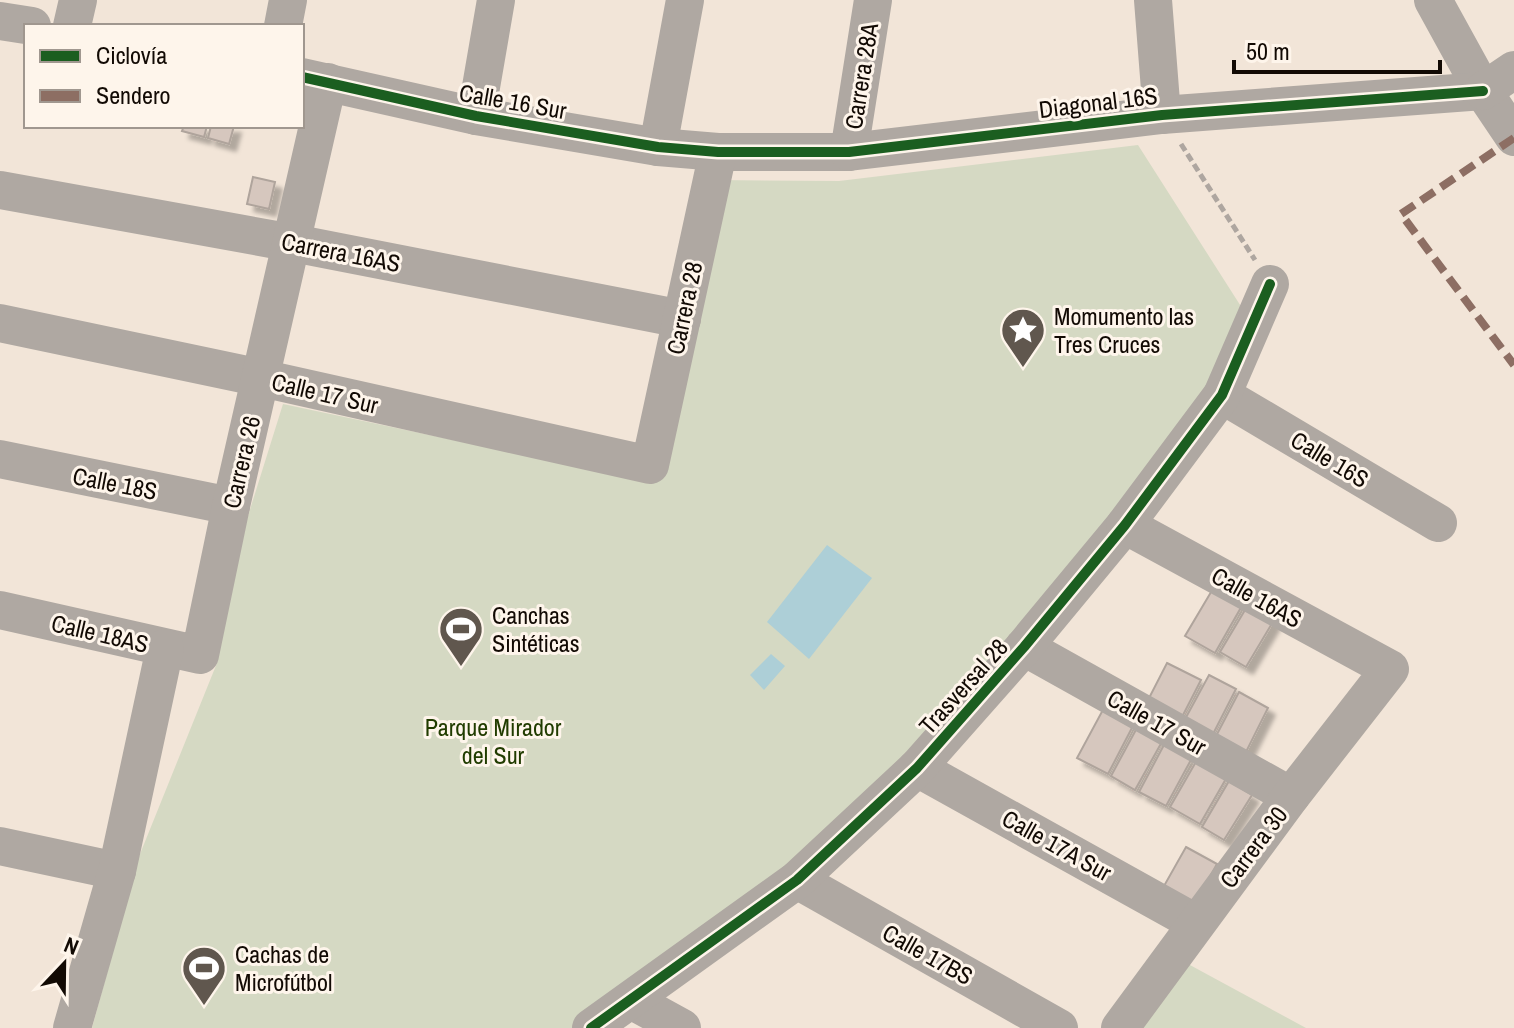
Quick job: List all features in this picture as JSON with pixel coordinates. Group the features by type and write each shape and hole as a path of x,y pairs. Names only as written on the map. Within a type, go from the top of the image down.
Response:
{"street":[{"path":"72,24 78,0"},
{"path":"283,24 288,0"},
{"path":"476,116 496,0"},
{"path":"658,147 685,0"},
{"name":"Carrera 28A","path":"849,152 873,0"},
{"path":"1153,0 1162,115"},
{"path":"1449,6 1483,91 1514,137"},
{"path":"0,21 24,25"},
{"path":"1483,91 1514,70"},
{"name":"Calle 16 Sur","path":"315,79 476,116 658,147 718,152"},
{"name":"Carrera 26","path":"72,1028 182,652 231,506 293,243 315,79"},
{"name":"Diagonal 16S","path":"718,152 849,152 1162,115 1483,91"},
{"name":"Carrera 28","path":"650,465 718,152"},
{"name":"Carrera 16AS","path":"0,190 682,319"},
{"name":"Trasversal 28","path":"591,1028 797,880 917,768 1024,647 1125,525 1222,395 1270,284"},
{"name":"Calle 17 Sur","path":"0,323 650,465"},
{"name":"Calle 16S","path":"1222,395 1438,523"},
{"name":"Calle 18S","path":"0,459 231,506"},
{"name":"Calle 16AS","path":"1125,525 1390,669"},
{"name":"Calle 18AS","path":"0,610 182,652"},
{"name":"Calle 17 Sur","path":"1024,647 1291,796"},
{"name":"Carrera 30","path":"1120,1028 1291,796 1390,669"},
{"name":"Calle 17A Sur","path":"917,768 1196,923"},
{"path":"0,846 117,871"},
{"name":"Calle 17BS","path":"797,880 1059,1028"},
{"path":"631,1000 682,1028"}],"path":[{"path":"1162,115 1270,284"}],"green space":[{"name":"Parque Mirador del Sur","path":"1138,145 1242,308 1195,413 1007,655 789,878 580,1028 92,1028 138,859 217,663 247,519 283,404 648,481 714,180 839,181"},
{"path":"1177,958 1306,1028 1126,1028"}],"water":[{"path":"827,545 872,578 809,659 767,622"},
{"path":"771,654 785,666 764,690 750,675"}],"building":[{"path":"183,128 206,128 204,137 182,131"},
{"path":"210,128 233,128 229,144 208,138"},
{"path":"253,177 275,182 269,209 247,204"},
{"path":"1214,587 1243,604 1215,653 1185,636"},
{"path":"1248,605 1274,620 1246,667 1220,652"},
{"path":"1167,663 1201,680 1182,717 1148,700"},
{"path":"1209,675 1236,689 1212,736 1184,721"},
{"path":"1239,692 1268,708 1245,754 1215,738"},
{"path":"1105,706 1135,722 1108,774 1077,758"},
{"path":"1138,726 1163,740 1135,790 1111,776"},
{"path":"1165,743 1192,758 1166,806 1139,792"},
{"path":"1197,760 1227,777 1200,824 1170,807"},
{"path":"1229,781 1252,795 1224,840 1202,827"},
{"path":"1186,847 1217,864 1191,910 1160,893"}],"marked path":[{"path":"1514,138 1401,214 1514,365"}],"cycle path":[{"path":"304,77 476,116 658,147 718,152 849,152 1162,115 1483,91"},
{"path":"591,1028 797,880 917,768 1024,647 1125,525 1222,395 1270,284"}],"place":[{"name":"Momumento las Tres Cruces","path":"1023,369"},
{"name":"Canchas Sintéticas","path":"461,668"},
{"name":"Cachas de Microfútbol","path":"204,1007"}]}
